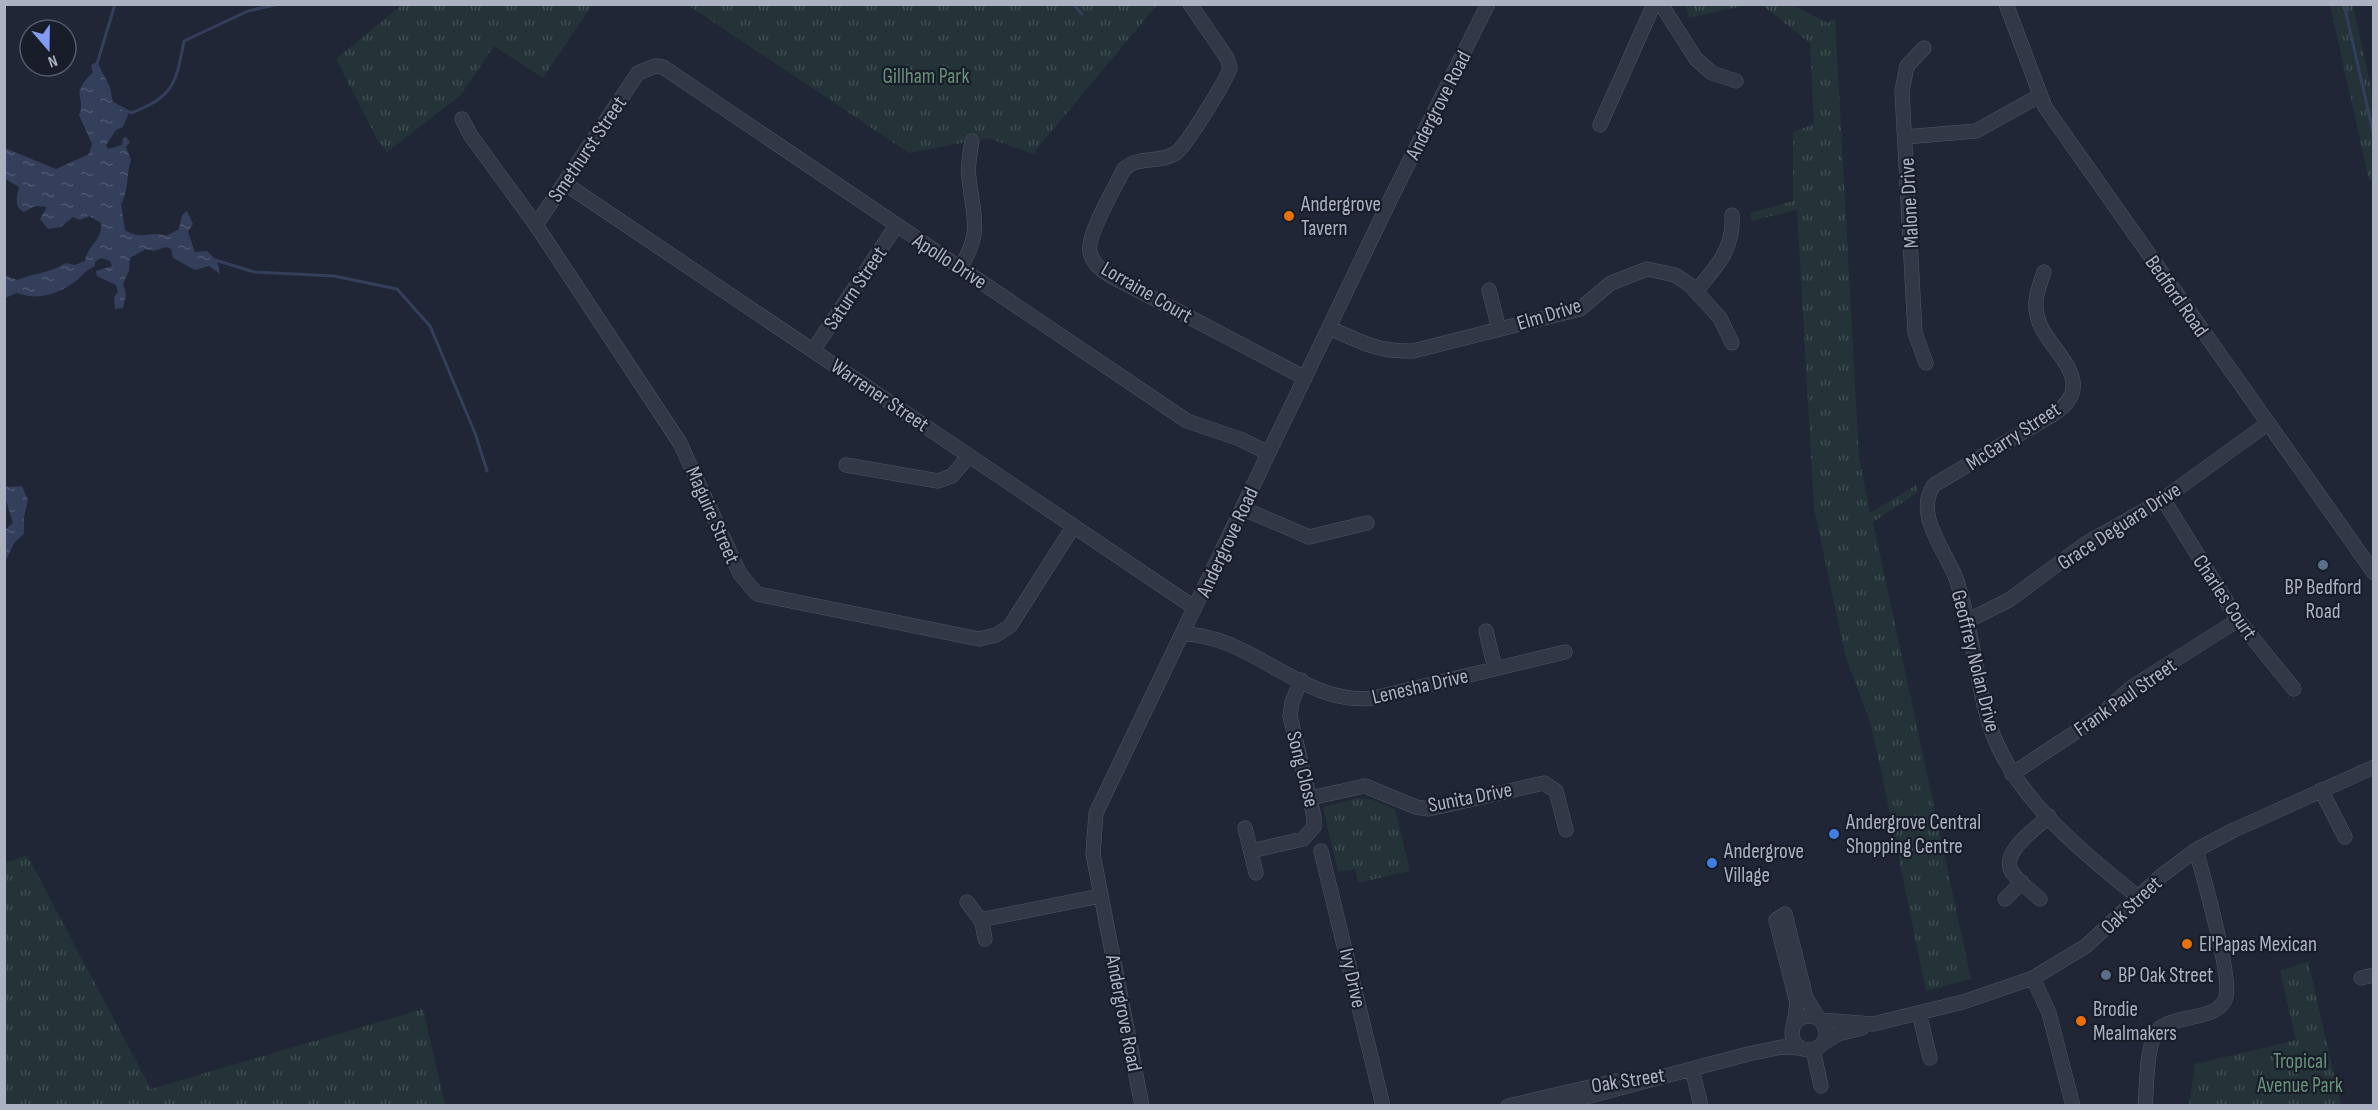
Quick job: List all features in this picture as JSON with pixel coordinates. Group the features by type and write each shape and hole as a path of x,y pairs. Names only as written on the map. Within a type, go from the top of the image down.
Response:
{"street":[{"name":"Lorraine Court","path":"1190,4 1227,58 1230,67 1202,118 1176,153 1165,158 1131,163 1124,169 1092,237 1089,250 1097,267 1111,276 1305,378"},
{"name":"Andergrove Road","path":"1142,1106 1092,846 1096,813 1244,509 1268,453 1488,4"},
{"path":"1600,125 1654,4"},
{"path":"1661,4 1696,59 1712,73 1736,81"},
{"name":"Bedford Road","path":"2006,4 2039,96 2070,144 2373,573"},
{"name":"Malone Drive","path":"1924,48 1906,66 1902,92 1915,333 1926,363"},
{"path":"649,52 652,67"},
{"name":"Smethurst Street","path":"536,225 638,74 652,67"},
{"name":"Apollo Drive","path":"652,67 663,67 671,72 1187,421 1240,439 1268,453"},
{"path":"1905,137 1976,131 2039,96"},
{"name":"Maguire Street","path":"462,119 471,136 536,225 680,443 740,574 757,594 979,639 988,638 1010,626 1073,527"},
{"path":"960,268 972,249 976,231 969,177 972,141"},
{"name":"Warrener Street","path":"564,183 814,349 1194,612"},
{"path":"1696,291 1722,261 1730,246 1732,215"},
{"name":"Saturn Street","path":"814,349 896,226"},
{"name":"Elm Drive","path":"1330,328 1369,346 1387,351 1413,351 1580,309 1611,284 1647,269 1675,275 1696,291 1722,321 1732,343"},
{"name":"McGarry Street","path":"1946,555 1933,533 1927,494 1934,485 2055,413 2070,394 2072,381 2069,366 2044,332 2036,313 2036,297 2043,272"},
{"path":"1489,290 1499,329"},
{"name":"Grace Deguara Drive","path":"1967,621 2009,600 2085,544 2163,500 2267,424"},
{"path":"846,465 938,482 952,476 969,456"},
{"name":"Charles Court","path":"2163,500 2238,620 2294,689"},
{"path":"1244,509 1310,537 1367,523"},
{"name":"Geoffrey Nolan Drive","path":"1946,555 1959,589 1988,719 1997,746 2012,774 2049,816 2134,902"},
{"name":"Lenesha Drive","path":"1194,612 1214,638"},
{"name":"Frank Paul Street","path":"2012,774 2097,718 2132,687 2238,620"},
{"path":"1486,631 1494,669"},
{"name":"Lenesha Drive","path":"1182,634 1214,638 1336,696 1363,699 1565,652"},
{"name":"Song Close","path":"1251,851 1308,836 1315,823 1290,716 1292,702 1301,680"},
{"name":"Oak Street","path":"1508,1106 1552,1103 1782,1047 1812,1048 1838,1034 1994,993 2033,978 2086,946 2196,850 2373,767"},
{"name":"Sunita Drive","path":"1310,798 1365,786 1416,807 1429,809 1544,783 1556,791 1566,830"},
{"path":"2321,790 2345,837"},
{"path":"2040,899 2011,871 2010,857 2049,816"},
{"path":"1245,828 1256,873"},
{"path":"2145,1106 2152,1042 2157,1030 2166,1024 2213,1011 2222,1006 2226,997 2221,955 2196,850"},
{"name":"Ivy Drive","path":"1321,851 1383,1106"},
{"path":"2006,899 2022,882"},
{"path":"981,920 1100,896"},
{"path":"967,902 981,920 985,939"},
{"path":"1781,917 1805,995 1826,1032 1812,1048 1793,1040 1797,1003 1781,917"},
{"path":"2033,978 2049,1013 2073,1106"},
{"path":"1919,1013 1930,1058"},
{"path":"1793,1026 1804,1016 1820,1019"},
{"name":"Oak Street","path":"1820,1019 1864,1024 1881,1022"},
{"name":"Oak Street","path":"1748,1054 1764,1047 1793,1026"},
{"path":"1812,1048 1821,1086"},
{"path":"1692,1069 1701,1106"}],"green space":[{"path":"403,4 592,5 543,78 494,46 461,95 387,152 377,139 336,59"},
{"path":"1685,4 1747,4 1747,5 1689,18"},
{"name":"Gillham Park","path":"688,5 1157,5 1035,151 1036,155 988,138 909,153"},
{"path":"1762,5 1793,5 1828,23 1835,18 1859,457 1870,513 1916,485 1918,492 1873,522 1971,979 1926,991 1878,756 1870,722 1845,655 1814,508 1797,210 1751,221 1751,213 1793,201 1793,132 1814,124 1810,43"},
{"path":"2330,5 2353,5 2373,97 2373,179 2369,180"},
{"path":"1357,798 1370,799 1395,809 1410,871 1358,883 1355,869 1338,871 1323,807"},
{"path":"27,855 151,1089 423,1009 445,1105 5,1105 5,863"},
{"name":"Tropical Avenue Park","path":"2308,961 2341,1105 2189,1105 2195,1064 2296,1040 2280,971"}],"water":[{"path":"97,62 110,87 113,103 118,108 127,110 128,115 123,127 116,130 106,145 108,149 122,145 123,138 126,137 130,142 126,147 131,160 121,204 125,230 136,235 161,234 166,236 179,229 182,215 187,211 193,224 188,232 195,252 207,251 217,261 220,274 209,266 195,270 173,258 171,249 166,247 153,251 146,249 130,258 129,271 123,284 126,294 123,308 115,309 114,297 118,292 116,285 97,276 96,271 112,266 110,261 101,258 95,262 95,266 76,281 55,293 33,296 17,293 5,298 5,275 17,280 66,263 75,265 85,261 100,233 101,223 89,216 80,220 73,217 61,227 48,229 40,219 47,207 35,206 24,212 21,210 17,204 19,187 4,178 5,148 56,169 89,154 92,144 79,115 80,91 81,86 93,72 91,65"},
{"path":"5,485 8,487 22,486 28,500 24,517 24,534 14,543 5,562 5,530 13,523 5,497"}],"waterway":[{"path":"97,64 115,4"},
{"path":"112,103 131,113 156,101 171,87 184,41 248,11 279,4"},
{"path":"1073,4 1082,14"},
{"path":"2344,4 2373,132"},
{"path":"212,259 254,272 334,276 397,289 430,326 475,433 487,471"}],"place":[{"name":"Andergrove Tavern","path":"1289,216"},
{"name":"BP Bedford Road","path":"2323,565"},
{"name":"Andergrove Central Shopping Centre","path":"1834,834"},
{"name":"Andergrove Village","path":"1712,863"},
{"name":"El'Papas Mexican","path":"2187,944"},
{"name":"BP Oak Street","path":"2106,975"},
{"name":"Brodie Mealmakers","path":"2081,1021"}]}
